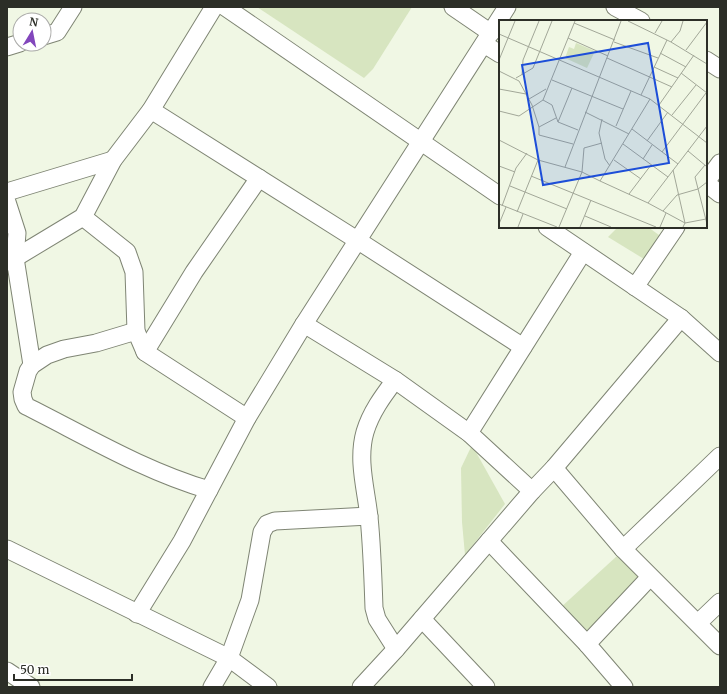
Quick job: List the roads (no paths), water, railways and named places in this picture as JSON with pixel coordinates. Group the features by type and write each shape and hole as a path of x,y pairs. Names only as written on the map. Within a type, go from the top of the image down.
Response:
{"street":[{"path":"52,34 57,32 73,7"},
{"path":"11,260 83,217 113,160 151,110 214,7"},
{"path":"225,7 499,195"},
{"path":"453,7 488,38 499,53"},
{"path":"499,20 507,7"},
{"path":"615,7 639,20"},
{"path":"137,614 182,541 247,418 304,324 499,20"},
{"path":"707,61 720,69"},
{"path":"151,110 357,240 523,348"},
{"path":"7,192 113,160"},
{"path":"707,182 720,163"},
{"path":"145,352 194,272 259,178"},
{"path":"707,184 720,194"},
{"path":"7,202 17,234 11,260 32,365"},
{"path":"83,217 127,252 134,272 136,331 145,352 247,418"},
{"path":"547,228 681,318 720,353"},
{"path":"635,287 675,228"},
{"path":"469,433 583,252"},
{"path":"361,687 396,649 532,491 554,468 681,318"},
{"path":"304,324 395,380 469,433 532,491"},
{"path":"136,331 96,343 64,349 32,365 28,371 22,392 26,406 160,473 185,483 209,490"},
{"path":"395,380 378,403 365,433 362,457 369,516 374,608 377,619 396,649"},
{"path":"624,549 720,456"},
{"path":"554,468 650,577 720,646"},
{"path":"212,687 230,658 250,600 262,532 267,524 275,521 369,516"},
{"path":"489,541 587,644 624,687"},
{"path":"7,548 137,614 230,658 268,687"},
{"path":"587,644 650,577"},
{"path":"698,623 720,602"},
{"path":"422,619 486,687"}]}
